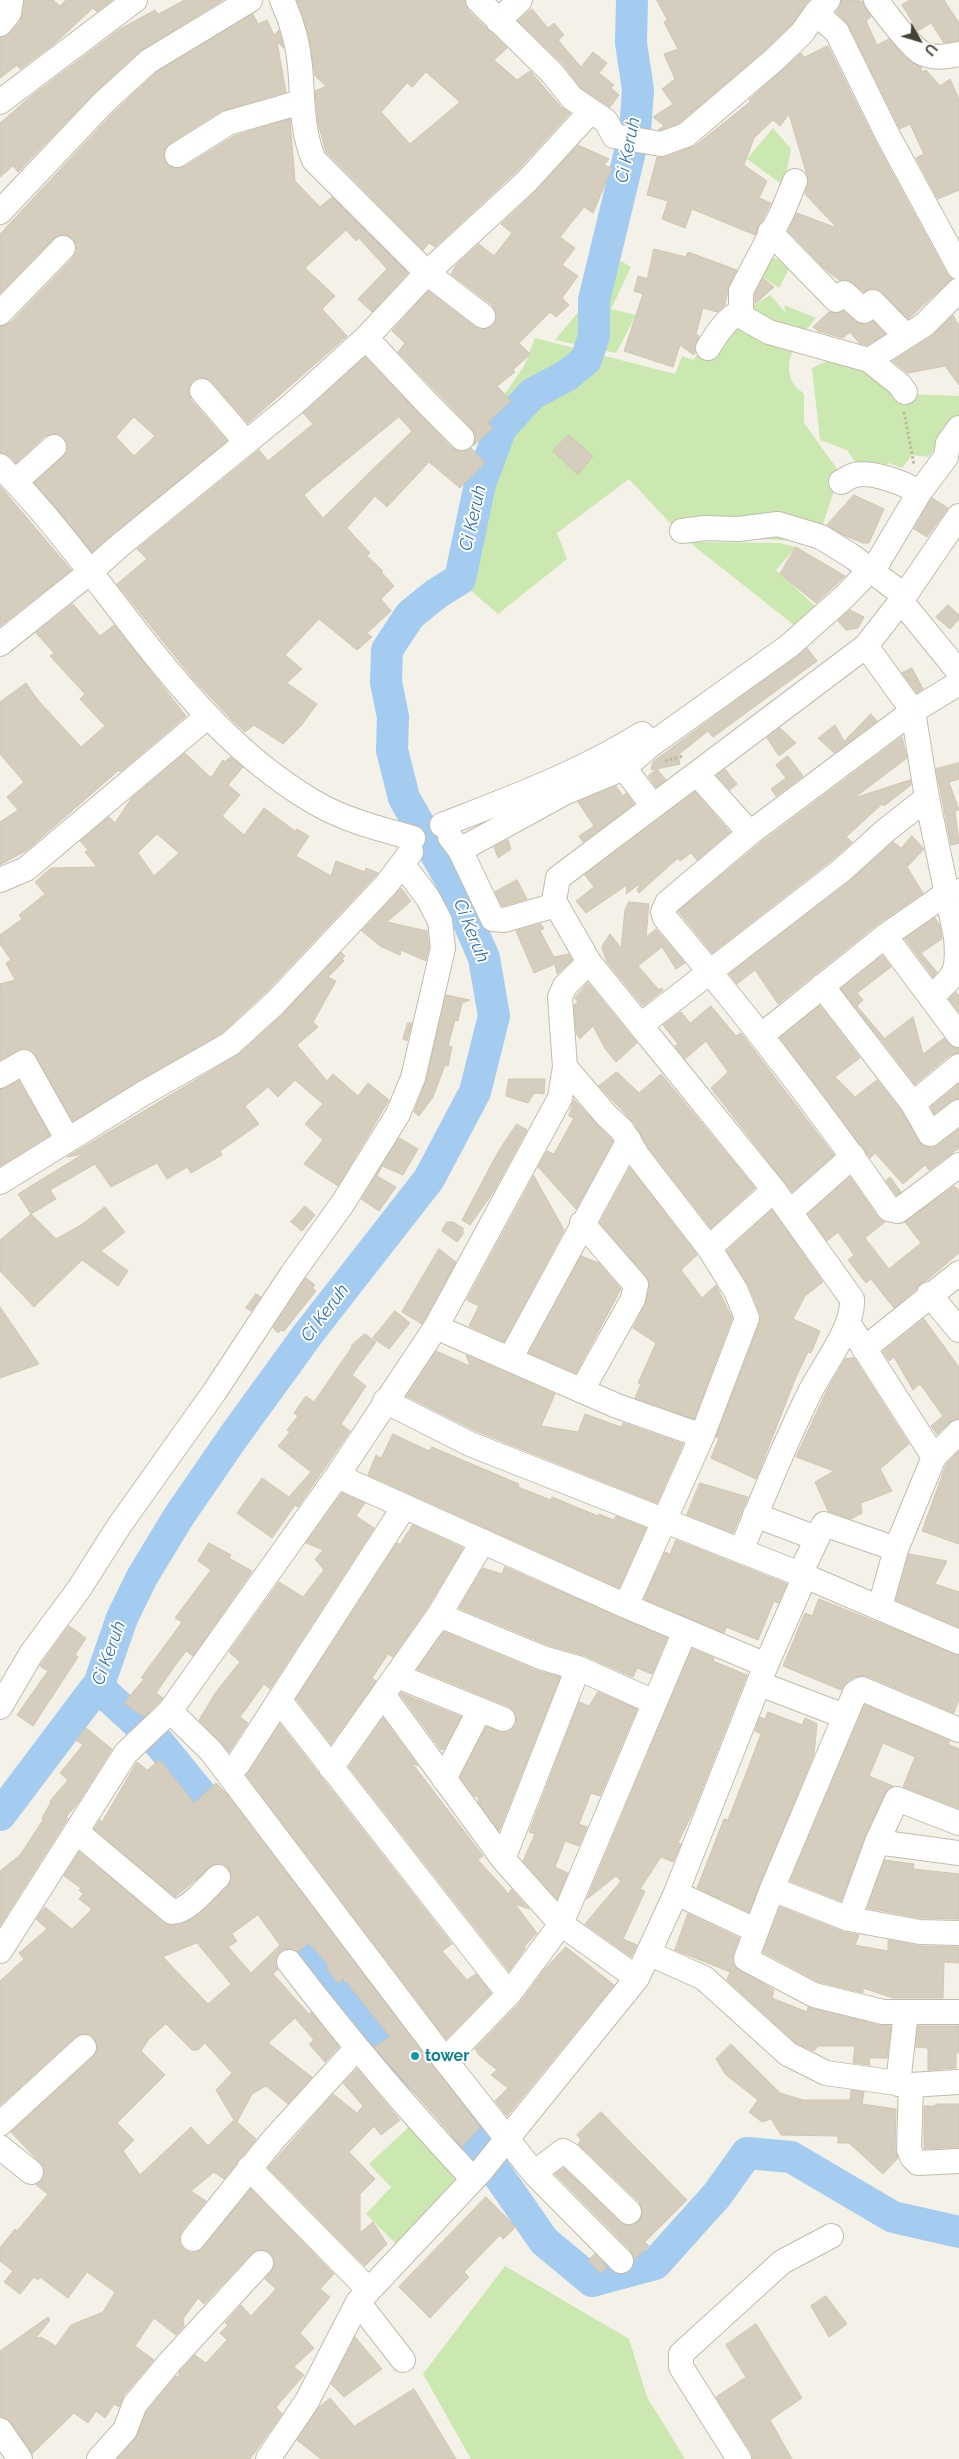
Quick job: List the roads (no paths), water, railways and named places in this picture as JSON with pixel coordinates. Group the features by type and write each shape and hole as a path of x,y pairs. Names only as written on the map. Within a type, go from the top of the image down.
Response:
{"street":[{"path":"0,24 9,13 11,0"},
{"path":"0,102 135,0"},
{"path":"0,212 104,102 149,61 250,0"},
{"path":"282,0 293,26 300,66 301,102 308,146 314,160 426,273 483,316"},
{"path":"478,0 552,73 572,98 590,112 606,121 614,136 661,144 686,135 774,60 802,32 822,6 837,32 887,134 959,267"},
{"path":"498,21 520,0"},
{"path":"885,4 919,51 930,56 946,57 959,54"},
{"path":"177,155 228,123 301,102"},
{"path":"0,644 291,406 366,338 426,273 527,181 590,112"},
{"path":"795,181 782,213 770,232 740,291 741,312 746,319 769,332 852,355 902,388"},
{"path":"770,232 836,300 844,294 864,311 873,302 906,336"},
{"path":"0,313 62,248"},
{"path":"852,355 906,336 924,325 959,290"},
{"path":"708,348 728,321 741,312"},
{"path":"366,338 428,406 462,438"},
{"path":"202,390 246,442"},
{"path":"460,850 564,793 624,768 789,646 844,598 912,488 946,457 948,443 959,428"},
{"path":"54,447 8,474 90,572 202,720 315,803 372,827 428,831 564,776 602,758 642,734 651,747"},
{"path":"841,482 856,475 912,488"},
{"path":"741,1551 809,1394 848,1323 853,1310 852,1299 774,1190 589,962 556,905 553,894 558,878 652,806 691,765 866,646 903,598 952,546 959,516"},
{"path":"682,531 705,528 738,529 778,524 821,537 863,565 903,598 959,672"},
{"path":"866,646 913,711 927,798 953,892 959,960 956,972 951,980 931,997"},
{"path":"956,1174 898,1211 893,1212 762,1035 665,918 663,912 667,903 750,834 913,711 959,683"},
{"path":"0,880 26,869 202,720"},
{"path":"691,765 750,834"},
{"path":"624,768 652,806"},
{"path":"641,1024 842,870 885,831 927,798"},
{"path":"428,831 460,850 493,919 499,921 556,905"},
{"path":"0,1182 144,1093 230,1044 274,1004 403,864 413,848 428,831"},
{"path":"0,1707 31,1654 215,1391 292,1274 343,1203 398,1114 414,1078 443,948 440,921 428,898 403,864"},
{"path":"762,1035 885,936 953,892"},
{"path":"885,936 959,1035"},
{"path":"0,1951 128,1750 164,1717 337,1476 385,1401 436,1327 560,1098 565,1067 560,997 566,986 589,962"},
{"path":"822,986 913,1104 930,1134 959,1112"},
{"path":"0,1076 24,1062 68,1140"},
{"path":"913,1104 959,1066"},
{"path":"565,1067 628,1140 637,1156 709,1248 736,1291 747,1318 702,1436 626,1606"},
{"path":"510,1359 582,1222 628,1140"},
{"path":"790,1212 853,1156"},
{"path":"709,1248 774,1190"},
{"path":"582,1222 636,1285 633,1299 582,1390"},
{"path":"864,1349 929,1294 959,1273"},
{"path":"929,1294 959,1330"},
{"path":"848,1323 934,1457"},
{"path":"436,1327 617,1406 702,1436"},
{"path":"385,1401 470,1444 802,1575 959,1642"},
{"path":"880,1607 896,1549 934,1457 959,1432"},
{"path":"337,1476 685,1631 844,1716"},
{"path":"228,1773 238,1764 404,1507"},
{"path":"755,1515 816,1538"},
{"path":"268,2459 307,2401 363,2295 477,2175 637,1978 676,1893 816,1538 825,1524 896,1549"},
{"path":"331,1768 384,1696 439,1614 483,1542"},
{"path":"439,1614 543,1658 578,1668 654,1702"},
{"path":"445,2060 509,1994 561,1924 685,1631"},
{"path":"503,1859 578,1668"},
{"path":"397,1676 479,1711 503,1719"},
{"path":"959,1730 862,1689 855,1693 755,1930 746,1959 814,1994 883,2012 959,2012"},
{"path":"384,1696 503,1859 561,1924 637,1978"},
{"path":"279,1700 509,1994"},
{"path":"444,1779 479,1711"},
{"path":"164,1717 212,1751 445,2060 502,2144 534,2173 621,2261"},
{"path":"849,1919 896,1799 959,1823"},
{"path":"77,1832 172,1912 179,1912 187,1906 218,1877"},
{"path":"878,1842 959,1853"},
{"path":"772,1889 849,1919 920,1932 959,1933"},
{"path":"676,1893 755,1930"},
{"path":"648,1953 704,1978 788,2054 826,2073 904,2085 959,2082"},
{"path":"289,1962 356,2049 409,2112 477,2175"},
{"path":"906,2012 904,2085 909,2149 912,2157 918,2163 959,2161"},
{"path":"0,2124 84,2047"},
{"path":"193,2239 250,2168 356,2049"},
{"path":"0,2147 31,2172"},
{"path":"534,2173 563,2151 570,2155 628,2212"},
{"path":"250,2168 363,2295 403,2360"},
{"path":"739,2459 681,2367 681,2354 782,2262 831,2236"},
{"path":"99,2459 125,2430 135,2404 261,2263"},
{"path":"0,2430 20,2459"}],"waterway":[{"name":"Ci Keruh","path":"0,1815 98,1687 122,1618 142,1577 179,1516 308,1334 429,1179 475,1092 494,1016 484,958 449,877 404,798 392,750 393,717 386,682 387,650 410,615 436,594 460,579 480,484 501,428 532,394 566,376 586,360 594,336 594,300 635,131 638,90 631,43 632,0"},
{"path":"98,1687 159,1743 198,1791 228,1833"},
{"path":"280,1911 329,1988 451,2107 544,2241 592,2281 655,2264 717,2195 747,2153 791,2157 893,2217 959,2232"}],"place":[{"name":"tower","path":"415,2056"}]}
